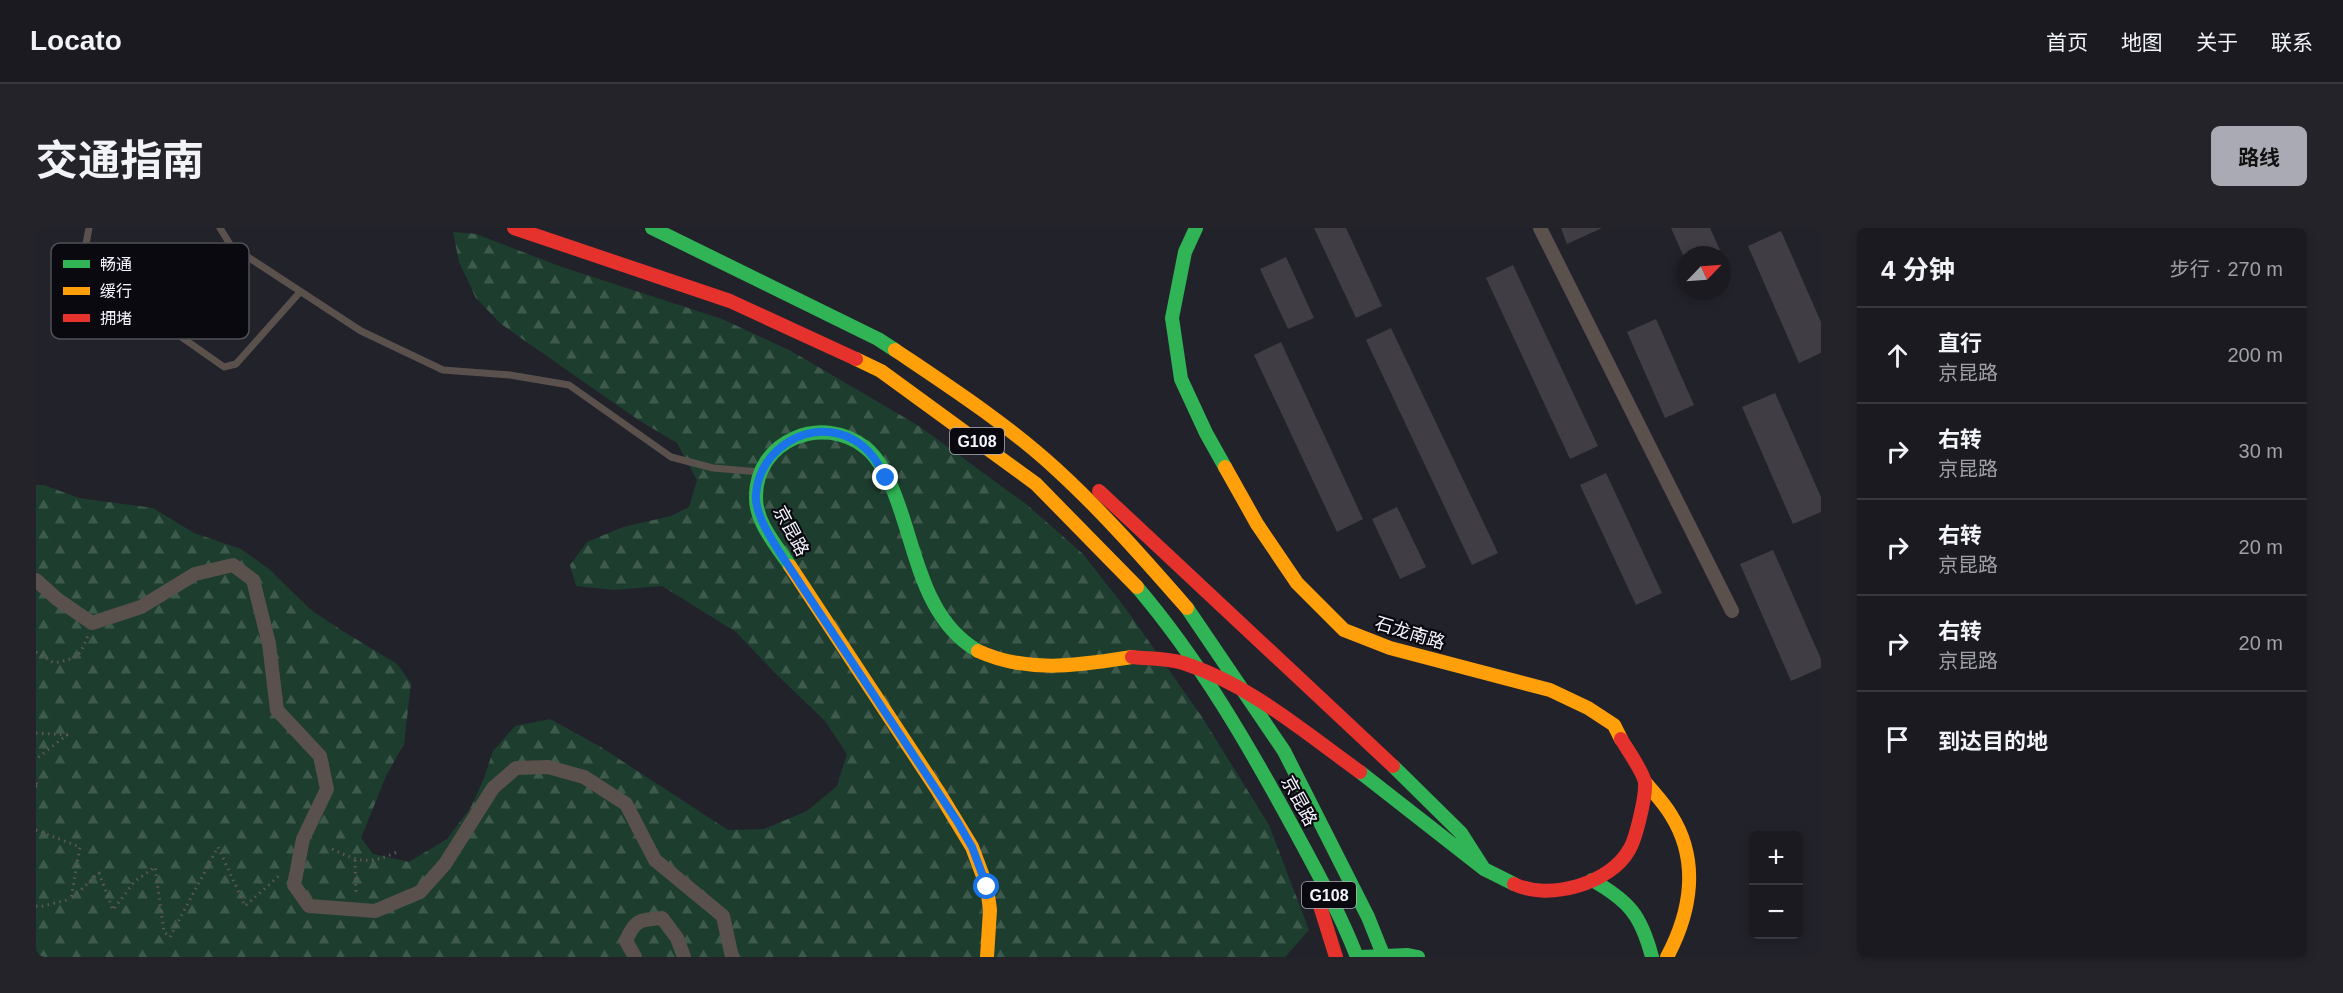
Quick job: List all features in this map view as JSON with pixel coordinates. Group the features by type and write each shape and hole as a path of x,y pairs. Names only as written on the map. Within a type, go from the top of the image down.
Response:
{"main road":[{"name":"京昆路","path":"514,228 730,301 882,371 1036,484 1120,568 1171,627 1255,757 1298,834 1359,957"},
{"name":"京昆路","path":"652,228 878,339 966,398 1054,468 1125,537 1196,618 1284,751 1368,917 1384,957"},
{"name":"石龙南路","path":"1196,228 1185,252 1172,318 1181,379 1206,433 1257,525 1296,583 1344,630 1390,648 1550,690 1588,708 1614,725 1645,782"},
{"path":"966,398 1002,408 1064,458 1391,764 1461,833 1484,869 1522,888 1550,891 1572,888 1592,880 1612,868 1629,851 1637,829 1645,782"},
{"name":"京昆路","path":"987,957 990,910 987,887 972,847 945,801 764,525 755,496 761,472 776,450 799,435 826,431 853,439 873,455 899,506 933,604 952,630 976,650 1005,661 1032,666 1132,657 1180,662 1214,674 1252,696 1360,772 1484,869"},
{"path":"1645,782 1660,825"},
{"path":"1645,782 1674,819 1688,858 1691,884 1689,908 1667,957"},
{"path":"1298,834 1336,957"},
{"path":"1652,957 1666,934 1676,908 1678,883 1675,862"},
{"path":"1592,880 1616,894 1634,909 1644,927 1652,957"},
{"path":"1359,957 1408,955 1418,957"}],"street":[{"path":"1540,228 1732,611"},
{"path":"36,580 57,599 92,623 141,607 195,574 233,565 253,580 269,644 277,711 320,756 327,789 303,839 294,885 309,906 375,911 420,892 445,864 493,788 516,768 548,767 584,777 626,804 655,860 723,916 732,957"},
{"path":"635,957 626,941 632,927 640,920 662,918 677,938 684,957"}],"lane":[{"path":"86,243 89,228"},
{"path":"220,228 229,243"},
{"path":"249,258 361,331 443,370 510,375 569,386 672,457 713,468 761,472"},
{"path":"184,339 224,367 236,364 300,292"}],"path":[{"path":"36,652 54,663 75,658 81,653 92,623"},
{"path":"36,733 67,735 36,759"},
{"path":"36,830 80,847 71,900"},
{"path":"36,906 71,900 99,873 113,910 134,882 155,867 164,932 170,937 218,847 245,906 300,856"},
{"path":"332,849 355,860 376,861 397,852"},
{"path":"355,860 356,909"}],"green space":[{"path":"453,232 476,234 562,267 722,319 791,351 919,426 1026,504 1083,554 1126,609 1202,717 1269,825 1309,930 1285,957 36,957 36,485 44,485 79,498 153,508 194,533 241,549 269,569 311,610 397,664 411,683 404,744 386,776 361,838 373,854 409,862 447,839 471,807 493,751 515,726 550,719 599,746 728,830 764,829 807,811 837,786 847,754 825,721 736,632 662,586 614,590 576,586 570,565 587,542 623,527 671,516 689,507 697,480 677,443 637,419 501,324 476,298 459,262"}],"building":[{"path":"1314,228 1346,228 1382,306 1356,318"},
{"path":"1561,228 1602,228 1567,244"},
{"path":"1671,228 1710,228 1718,246 1679,246"},
{"path":"1781,231 1821,322 1821,353 1799,363 1748,246"},
{"path":"1286,257 1314,318 1288,329 1260,269"},
{"path":"1513,265 1598,446 1570,459 1486,278"},
{"path":"1656,319 1694,405 1665,418 1627,332"},
{"path":"1391,328 1498,553 1472,565 1366,340"},
{"path":"1281,342 1363,519 1337,532 1254,355"},
{"path":"1775,393 1821,497 1821,512 1793,524 1742,407"},
{"path":"1606,473 1662,593 1636,605 1580,485"},
{"path":"1397,507 1426,567 1400,579 1372,519"},
{"path":"1773,550 1821,659 1821,668 1791,681 1740,564"}],"traffic: fast":[{"path":"652,228 878,339 895,350"},
{"path":"1196,228 1185,252 1172,318 1181,379 1225,467"},
{"path":"790,566 768,534 759,516 756,498 759,478 767,461 779,447 794,438 812,433 831,433 849,438 866,448 885,473 901,511 923,579 944,620 959,637 978,651"},
{"path":"1137,587 1203,674 1241,736 1320,877 1357,957"},
{"path":"1187,608 1284,751 1368,917 1384,957"},
{"path":"1393,766 1461,833 1484,869"},
{"path":"1360,772 1484,869 1514,884"},
{"path":"1592,880 1615,895 1632,911 1643,930 1652,957"},
{"path":"1361,957 1408,955 1418,957"}],"traffic: slow":[{"path":"895,350 998,421 1037,452 1107,519 1187,608"},
{"path":"856,359 881,371 1036,484 1137,587"},
{"path":"1225,467 1257,524 1297,583 1344,630 1390,648 1550,690 1588,708 1614,725 1621,739"},
{"path":"790,566 938,791 972,847 987,887 990,910 987,957"},
{"path":"978,651 1016,663 1054,666 1132,657"},
{"path":"1645,782 1662,802 1680,832 1689,868 1689,886 1682,922 1667,957"}],"traffic: jam":[{"path":"514,228 730,301 856,359"},
{"path":"1099,491 1393,766"},
{"path":"1132,657 1183,663 1231,683 1297,725 1360,772"},
{"path":"1514,884 1544,891 1577,886 1608,872 1629,850 1640,817 1645,783 1639,767 1621,739"},
{"path":"1316,893 1336,957"}],"route":[{"path":"886,478 873,455 853,439 826,431 799,435 776,450 761,472 755,496 764,525 780,553 957,821 982,869 987,887"}]}
